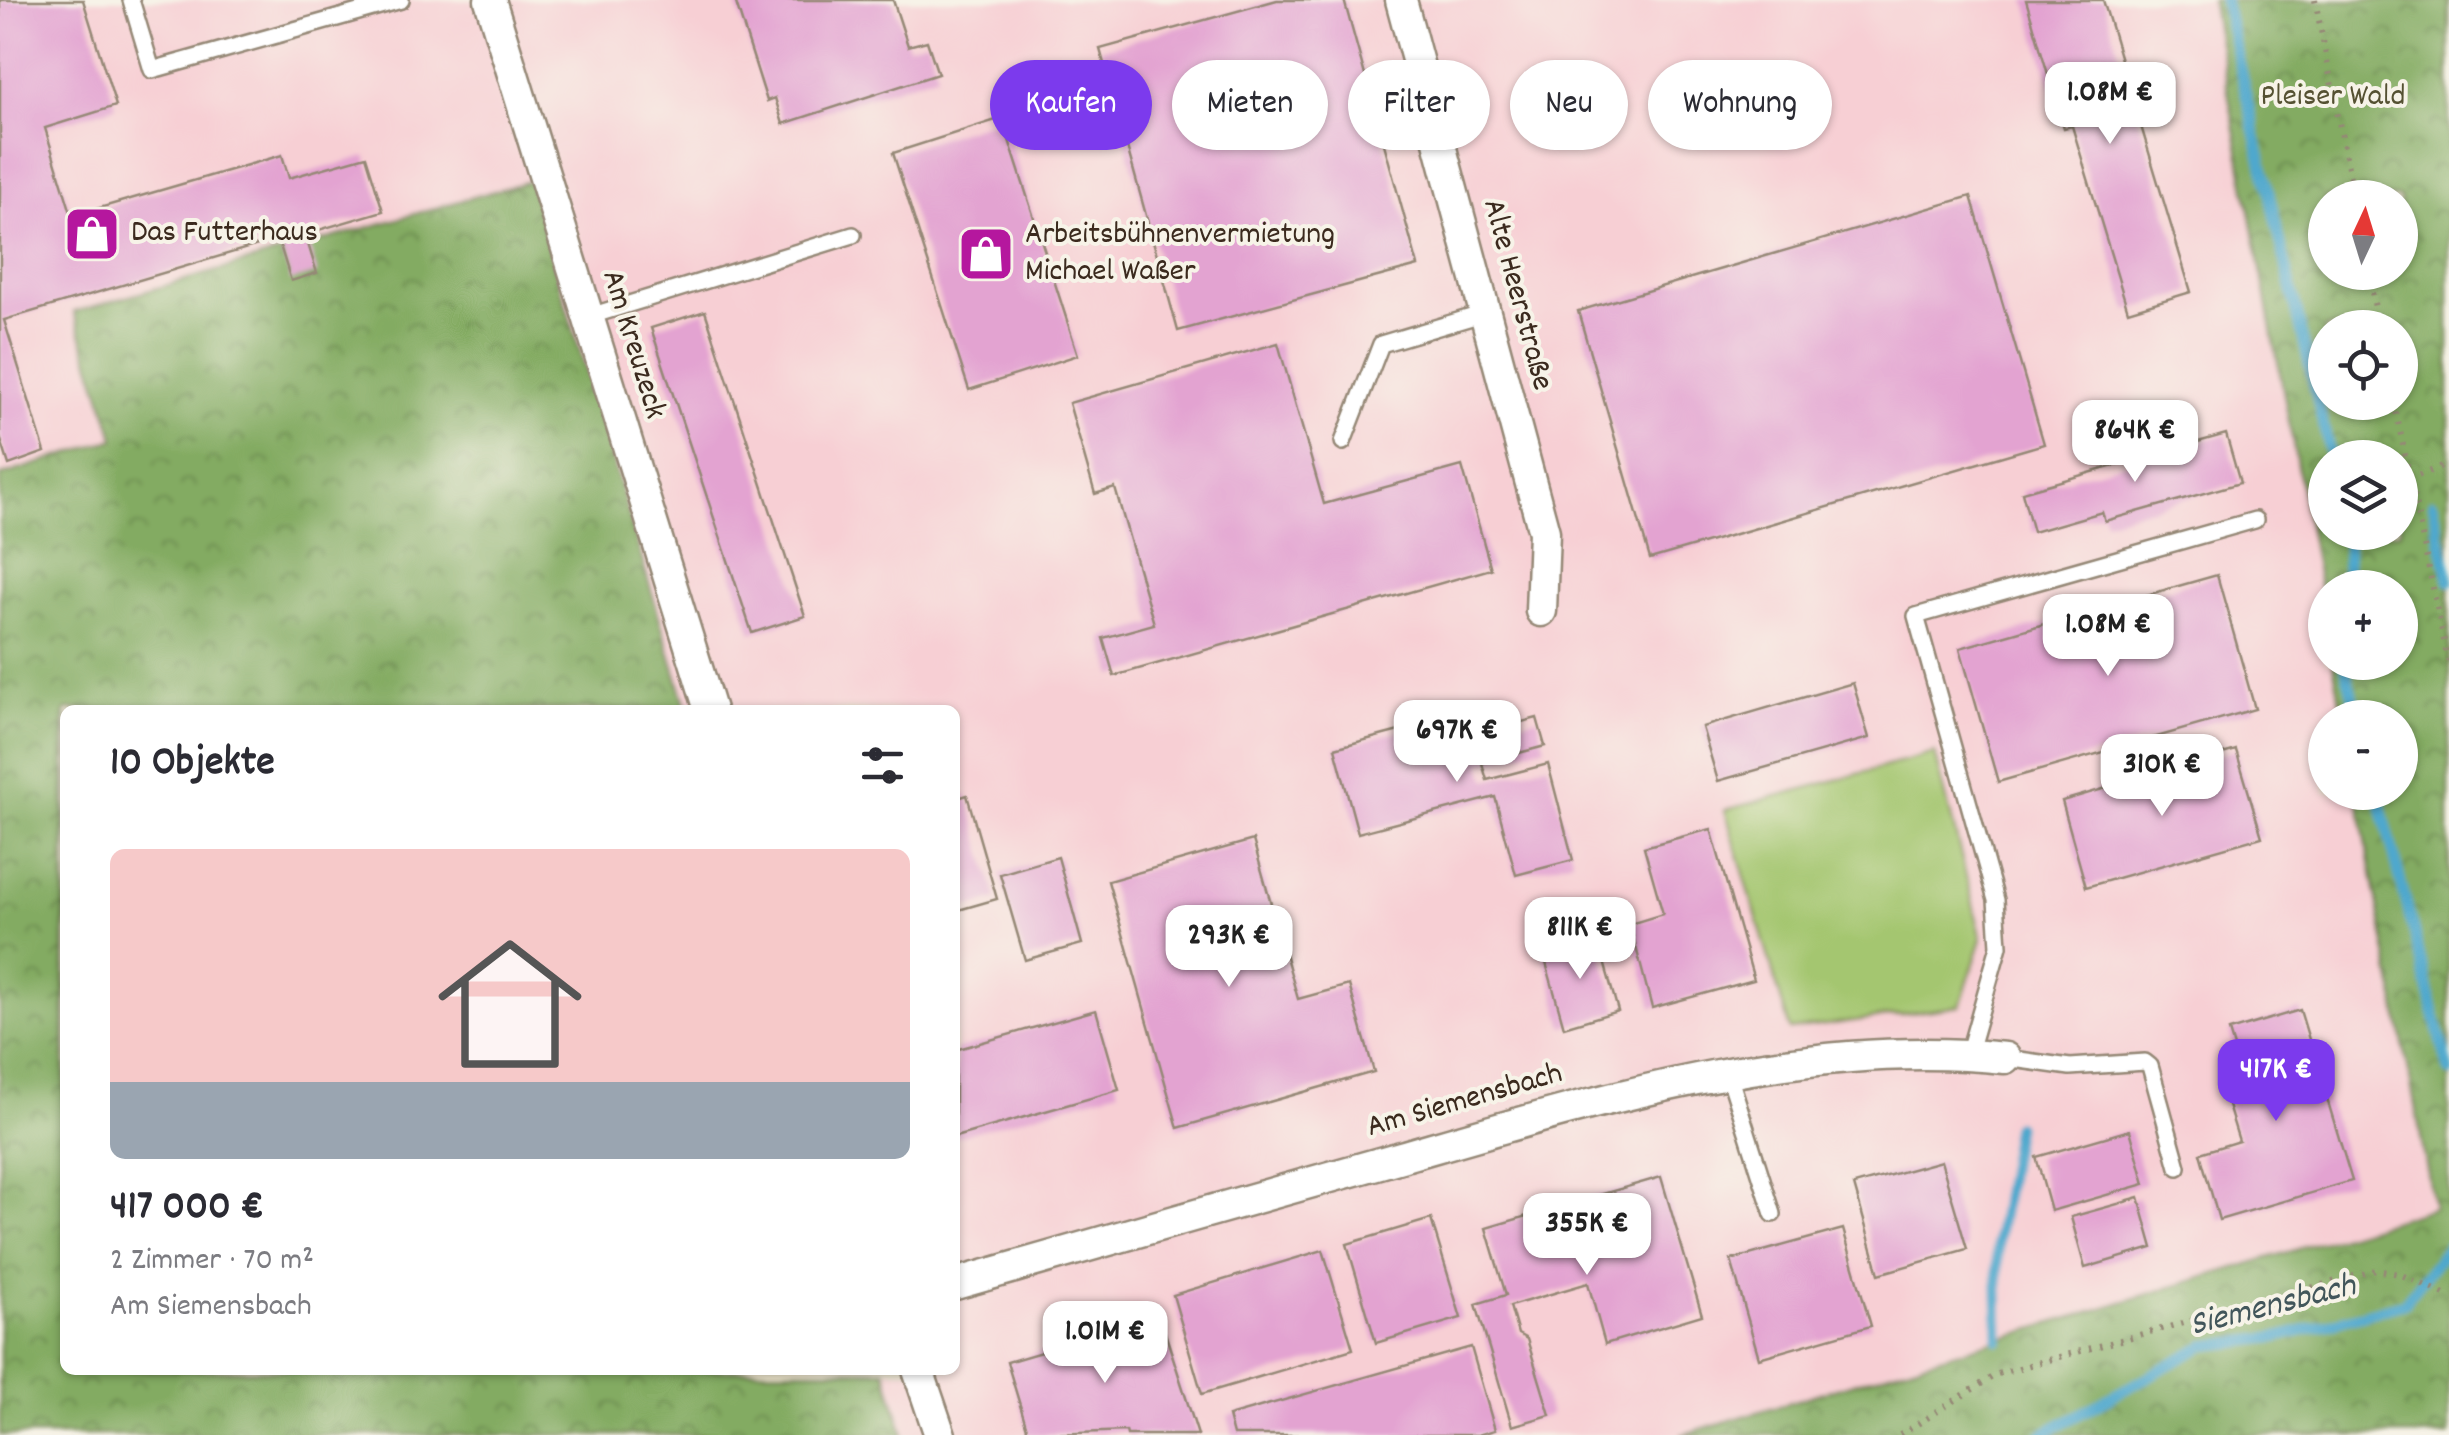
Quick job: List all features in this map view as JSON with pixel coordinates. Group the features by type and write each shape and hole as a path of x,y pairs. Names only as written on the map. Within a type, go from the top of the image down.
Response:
{"street":[{"name":"Am Kreuzeck","path":"490,0 708,705"},
{"name":"Alte Heerstraße","path":"1401,0 1544,532 1541,610"},
{"name":"Am Siemensbach","path":"960,1283 1591,1102 1729,1075 1896,1052 2005,1058"},
{"path":"920,1375 940,1435"}],"lane":[{"path":"131,0 152,70 401,0"},
{"path":"587,317 853,235"},
{"path":"1343,442 1381,344 1485,313"},
{"path":"1968,1054 1999,946 1996,900 1916,616 2255,520"},
{"path":"2005,1058 2070,1068 2145,1062 2150,1066 2178,1168"},
{"path":"1729,1075 1773,1214"}],"path":[{"path":"2315,0 2350,180"},
{"path":"2418,476 2449,464"},
{"path":"2418,521 2449,664"},
{"path":"1900,1435 1997,1374 2376,1270 2399,1274 2445,1295"}],"shaded area":[{"path":"0,0 2211,0 2308,525 2308,550 2313,550 2316,570 2308,570 2308,680 2336,680 2340,700 2308,700 2308,810 2360,810 2434,1209 1681,1435 904,1435 886,1375 960,1375 960,705 686,705 529,182 74,312 115,439 0,476"}],"green space":[{"name":"Pleiser Wald","path":"2211,0 2449,0 2449,1435 1681,1435 2434,1208 2360,810 2418,810 2418,700 2340,700 2336,680 2418,680 2418,570 2316,570 2313,550 2418,550 2418,440 2308,440 2308,525"},
{"path":"529,181 686,705 60,705 60,1375 886,1375 904,1435 0,1435 0,476 115,439 74,312"},
{"path":"1935,753 1982,939 1960,1006 1790,1030 1725,810"}],"building":[{"path":"0,0 83,0 116,106 45,128 72,216 282,155 289,178 366,156 383,211 305,234 317,273 291,281 278,239 4,320 45,452 9,465 0,437"},
{"path":"735,0 893,0 908,46 927,41 938,74 783,124 775,98 767,101"},
{"path":"1277,0 1344,0 1361,60 1348,60 1348,150 1386,150 1418,266 1178,331 1128,150 1152,150 1152,60 1103,60 1100,49"},
{"path":"2026,0 2103,0 2191,292 2128,311 2072,126 2064,128"},
{"name":"Arbeitsbühnenvermietung Michael Waßer","path":"990,122 990,150 1012,150 1078,355 969,390 893,153"},
{"path":"1971,196 2044,444 1650,559 1578,311"},
{"path":"705,311 805,616 752,633 651,328"},
{"path":"1278,343 1324,504 1462,466 1491,569 1114,676 1103,638 1154,624 1115,488 1095,494 1069,403"},
{"path":"2226,434 2240,483 2105,521 2102,512 2033,532 2022,492"},
{"path":"2217,575 2255,709 1998,782 1960,648"},
{"path":"1853,683 1869,738 1718,781 1702,727"},
{"path":"1448,718 1454,740 1537,718 1545,746 1482,763 1487,780 1548,764 1573,860 1516,875 1495,797 1358,833 1335,748"},
{"path":"2236,750 2262,837 2086,887 2062,801"},
{"path":"967,795 997,899 960,910 960,797"},
{"path":"1711,829 1754,980 1652,1008 1630,924 1663,914 1644,847"},
{"path":"1253,840 1298,999 1349,985 1374,1072 1178,1128 1108,881"},
{"path":"1058,857 1082,944 1025,960 1000,874"},
{"path":"1597,937 1618,1011 1564,1027 1543,952"},
{"path":"1096,1010 1119,1090 960,1136 960,1049"},
{"path":"2300,1010 2352,1181 2219,1220 2200,1153 2239,1141 2226,1099 2248,1093 2229,1031"},
{"path":"2130,1130 2145,1184 2051,1211 2036,1157"},
{"path":"1941,1161 1967,1249 1879,1274 1854,1185"},
{"path":"1661,1177 1702,1315 1605,1344 1588,1283 1510,1306 1518,1334 1527,1339 1550,1415 1512,1426 1476,1304 1506,1295 1486,1228"},
{"path":"2139,1198 2153,1248 2085,1268 2071,1217"},
{"path":"1431,1219 1461,1318 1376,1343 1347,1244"},
{"path":"1843,1229 1871,1326 1759,1358 1731,1260"},
{"path":"1323,1250 1353,1349 1202,1394 1173,1295"},
{"path":"1160,1317 1198,1435 1127,1435 1126,1431 1029,1435 1007,1362"},
{"path":"1471,1347 1495,1430 1478,1435 1233,1435 1228,1416"}],"waterway":[{"name":"Siemensbach","path":"2224,0 2327,440"},
{"path":"2433,503 2449,580"},
{"name":"Siemensbach","path":"2347,550 2347,570"},
{"name":"Siemensbach","path":"2348,680 2354,700"},
{"name":"Siemensbach","path":"2383,810 2449,1071"},
{"path":"1999,1340 1997,1241 2016,1126"},
{"name":"Siemensbach","path":"2041,1435 2204,1346 2280,1337 2404,1303 2449,1246"}],"place":[{"name":"Das Futterhaus","path":"92,234"},
{"name":"Arbeitsbühnenvermietung Michael Waßer","path":"986,254"}]}
